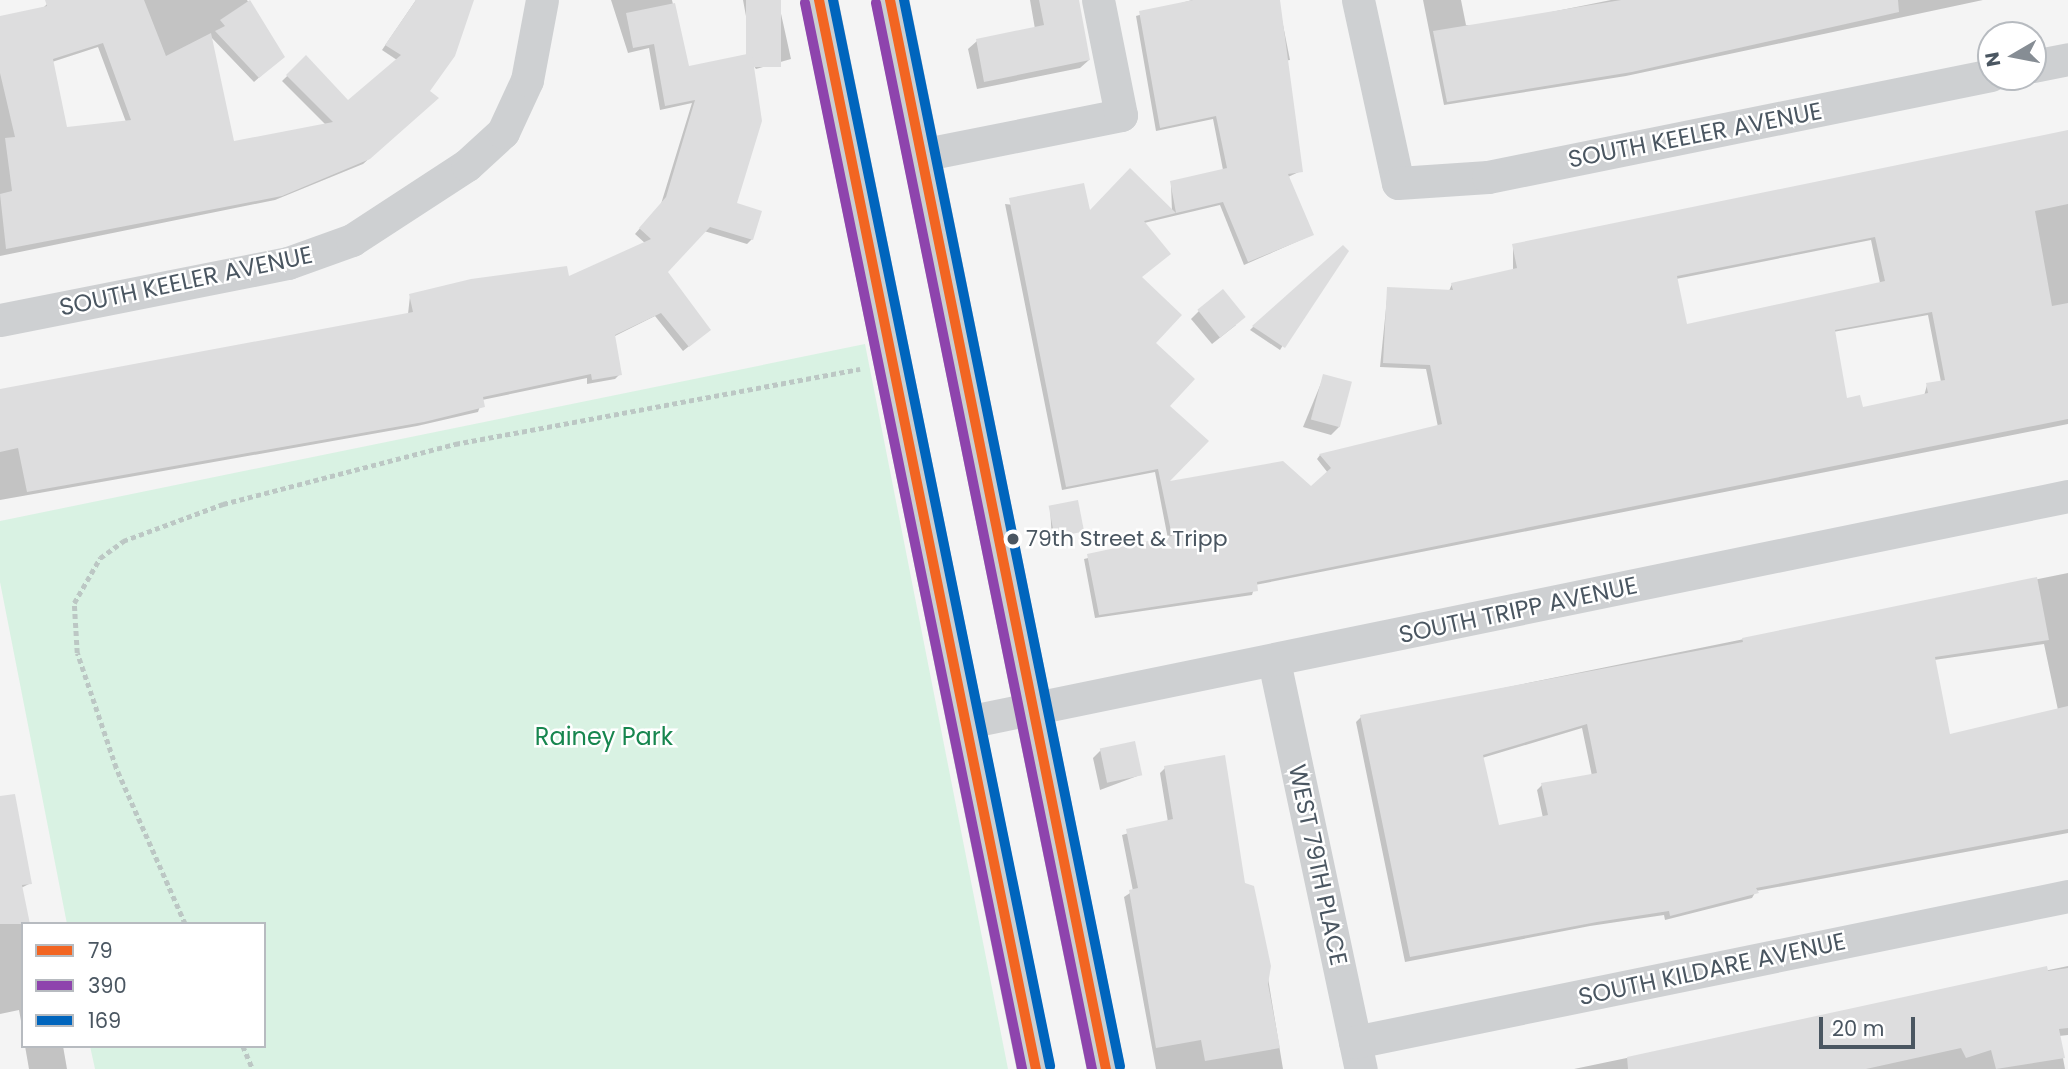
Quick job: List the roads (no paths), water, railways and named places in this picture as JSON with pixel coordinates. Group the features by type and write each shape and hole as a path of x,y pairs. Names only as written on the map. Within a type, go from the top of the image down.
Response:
{"main road":[{"path":"818,0 1036,1069"},
{"path":"890,0 1106,1069"}],"street":[{"name":"SOUTH KEELER AVENUE","path":"0,320 288,263 352,240 467,165 503,132 527,80 542,0"},
{"path":"921,155 1121,115 1098,0"},
{"name":"SOUTH KEELER AVENUE","path":"1358,0 1394,195 1977,78"},
{"path":"2047,63 2068,59"},
{"name":"SOUTH TRIPP AVENUE","path":"967,722 1275,661 2068,496"},
{"name":"WEST 79TH PLACE","path":"1275,661 1358,1056"},
{"name":"SOUTH KILDARE AVENUE","path":"1358,1056 2068,896"}],"place":[{"name":"79th Street & Tripp","path":"1013,539"}],"park label":[{"name":"Rainey Park","path":"604,737"}]}
